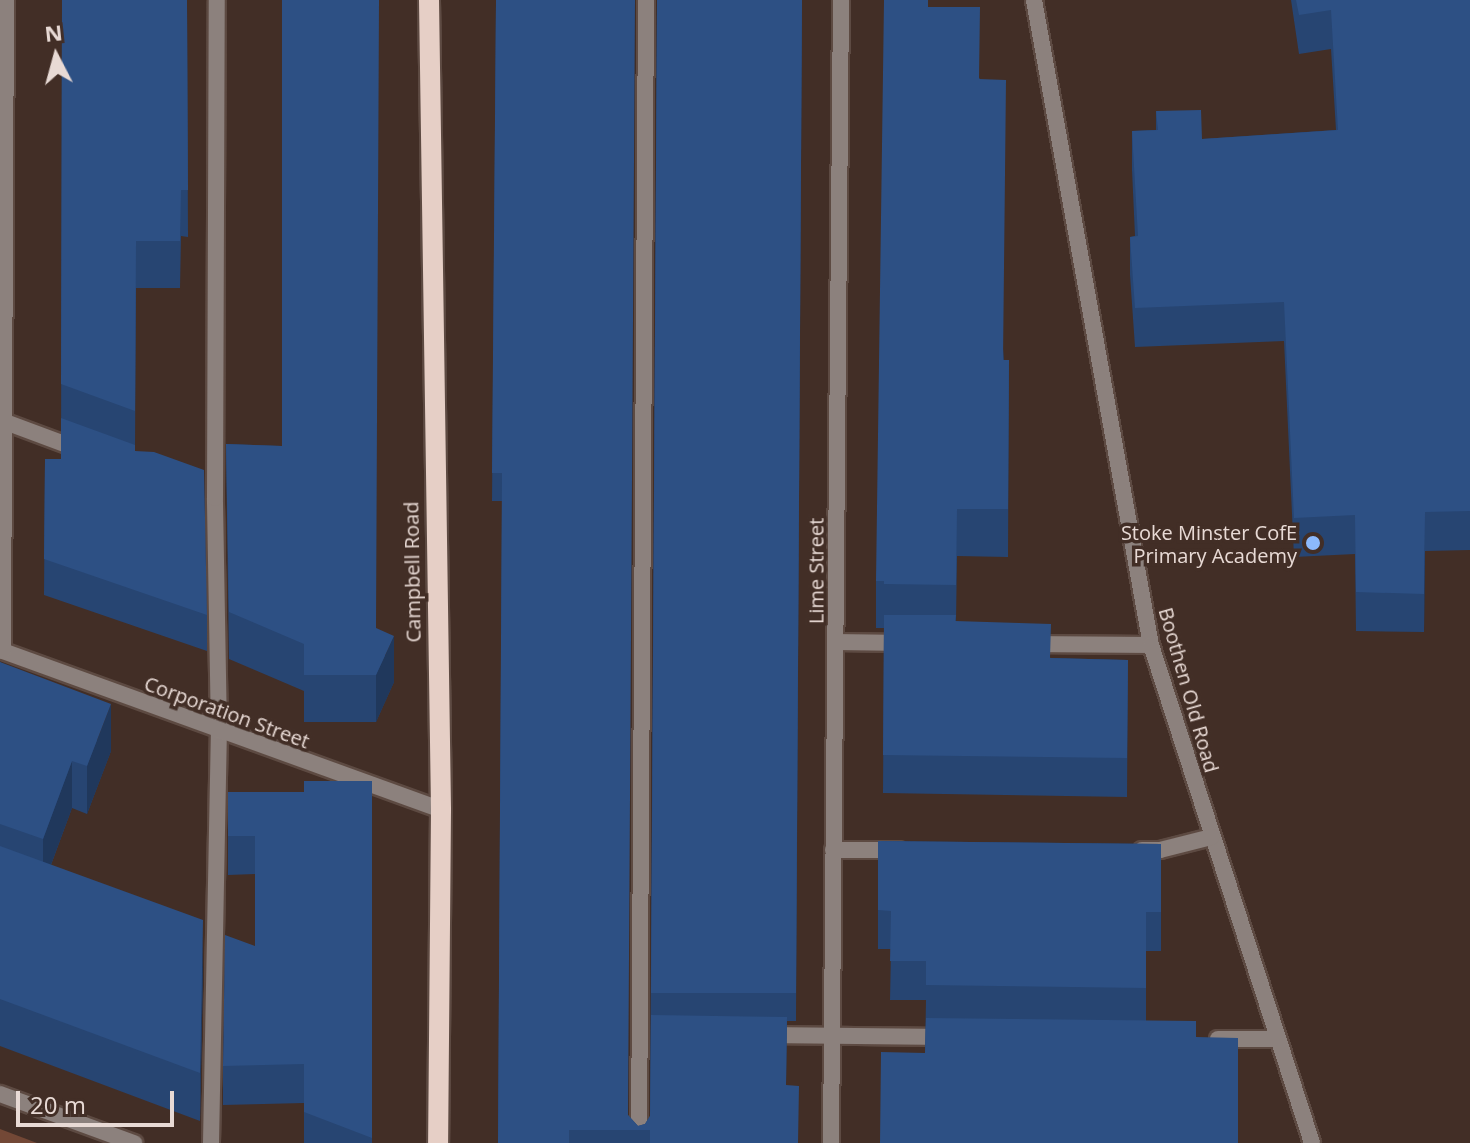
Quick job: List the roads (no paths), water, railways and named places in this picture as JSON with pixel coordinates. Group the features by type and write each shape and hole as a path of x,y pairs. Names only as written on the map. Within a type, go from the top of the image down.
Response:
{"main road":[{"name":"Campbell Road","path":"429,0 441,810 438,1143"}],"street":[{"path":"2,651 6,0"},
{"path":"211,1143 205,957 219,732 208,496 217,0"},
{"path":"639,1143 648,1032 646,0"},
{"name":"Lime Street","path":"831,1143 841,0"},
{"name":"Boothen Old Road","path":"1034,0 1151,645 1312,1143"},
{"path":"2,421 88,452"},
{"path":"835,642 930,643"},
{"path":"1009,644 1151,645"},
{"name":"Corporation Street","path":"2,651 441,810"},
{"path":"1129,850 1160,850 1211,837"},
{"path":"833,850 911,850"},
{"path":"752,1034 959,1037"},
{"path":"1198,1039 1277,1039"},
{"path":"0,1094 134,1143"}],"place":[{"name":"Stoke Minster CofE Primary Academy","path":"1313,543"}]}
